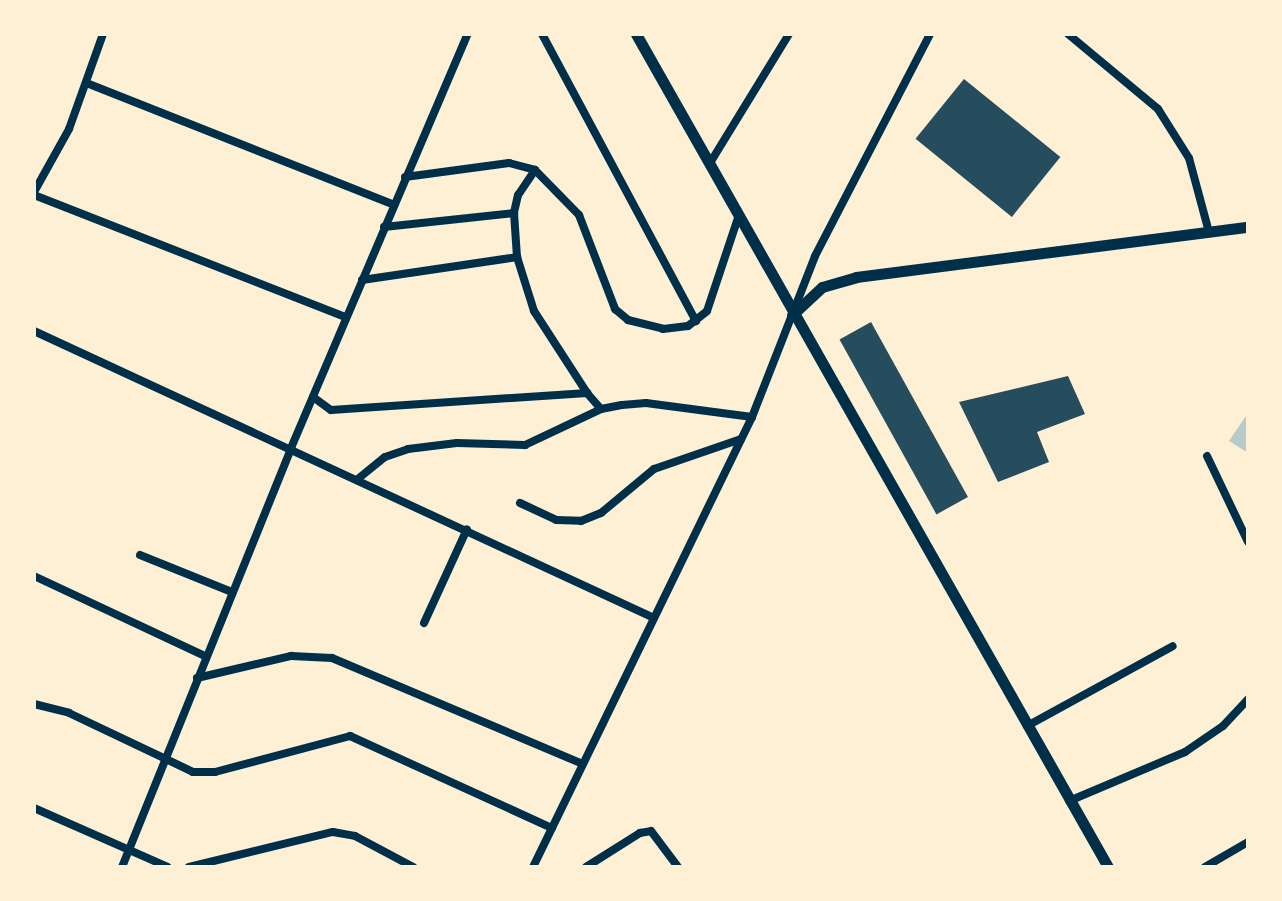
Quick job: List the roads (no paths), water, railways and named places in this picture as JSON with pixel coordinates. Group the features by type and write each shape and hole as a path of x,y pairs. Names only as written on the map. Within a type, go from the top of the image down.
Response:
{"main road":[{"path":"636,34 792,315 1108,867"},
{"path":"792,315 822,287 856,277 1248,227"}],"street":[{"path":"103,34 89,84 34,194 346,317"},
{"path":"122,867 291,448 468,34"},
{"path":"542,34 696,321"},
{"path":"710,163 789,34"},
{"path":"533,867 752,417 815,256 930,34"},
{"path":"1068,34 1158,109 1189,158 1209,232"},
{"path":"89,84 394,205"},
{"path":"405,177 509,163 535,170 579,215 615,309 628,320 663,329 696,321 711,304 739,215"},
{"path":"535,170 518,195 514,213 517,257 534,311 587,393 601,409"},
{"path":"384,227 514,213"},
{"path":"362,280 517,257"},
{"path":"34,331 359,478 654,618"},
{"path":"313,397 331,410 587,393"},
{"path":"359,478 385,457 420,446 525,445 601,409 646,403 752,417"},
{"path":"520,503 556,520 581,521 601,513 654,469 741,439"},
{"path":"1207,456 1248,542"},
{"path":"424,623 467,529"},
{"path":"140,555 232,592"},
{"path":"34,576 205,656"},
{"path":"1027,726 1173,646"},
{"path":"197,678 291,656 332,658 583,764"},
{"path":"1069,801 1185,752 1223,726 1248,699"},
{"path":"34,704 69,713 193,772 215,772 350,736 552,828"},
{"path":"34,808 168,867"},
{"path":"586,867 640,833 651,831 678,867"},
{"path":"189,867 333,832 355,836 413,867"},
{"path":"1205,867 1248,842"}]}
